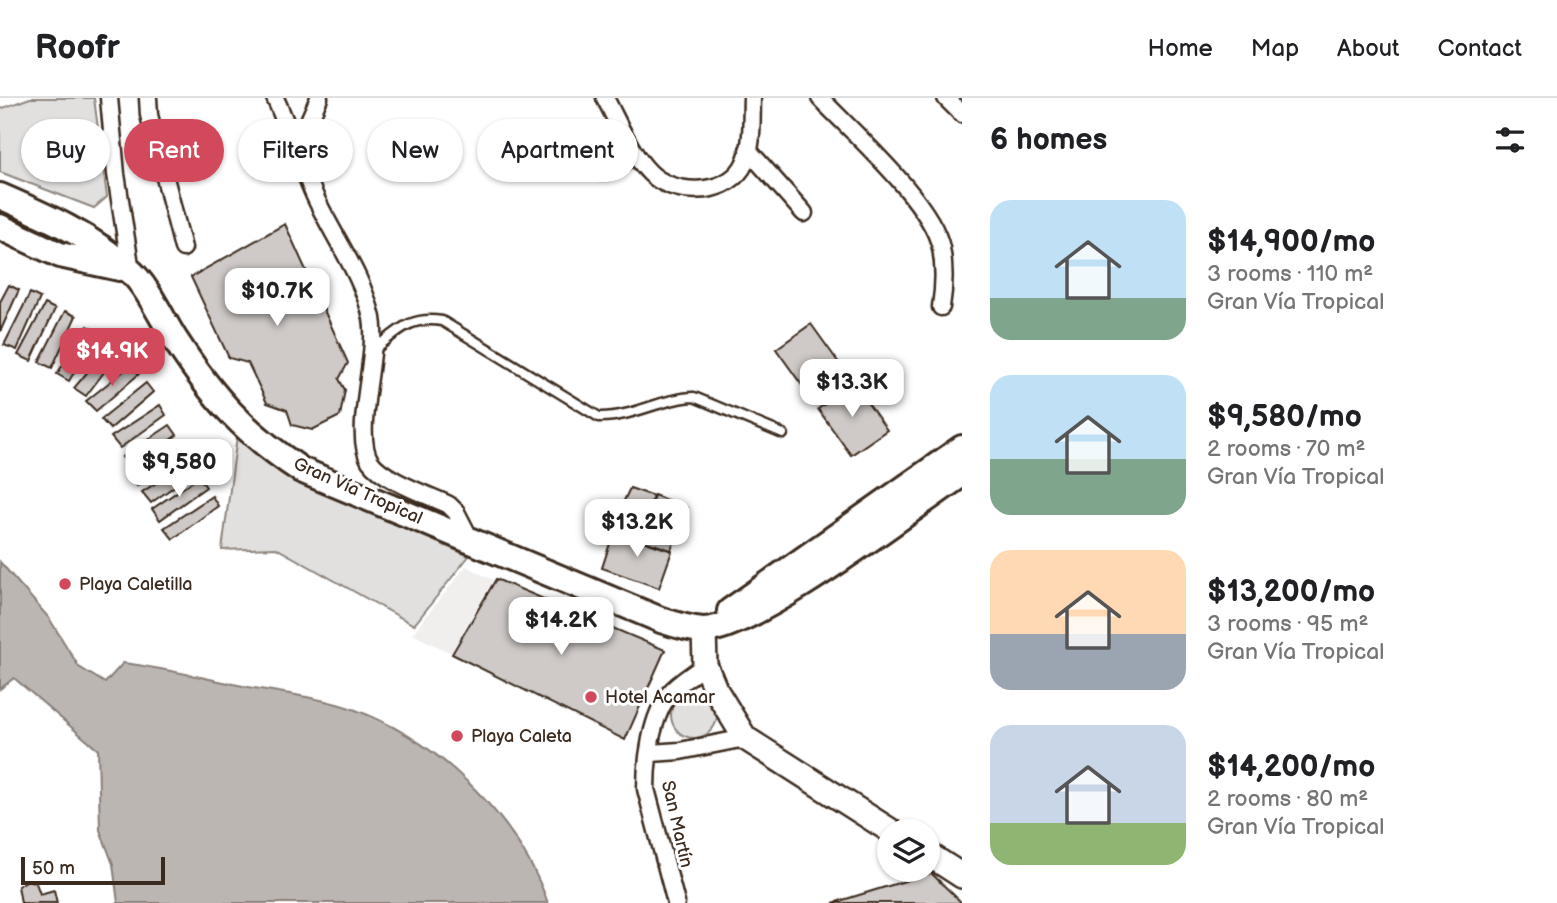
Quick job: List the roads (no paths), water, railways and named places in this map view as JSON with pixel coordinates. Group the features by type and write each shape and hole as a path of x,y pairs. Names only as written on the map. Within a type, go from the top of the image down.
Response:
{"main road":[{"path":"0,196 67,225 131,271"},
{"path":"0,227 60,255 131,271"},
{"name":"Gran Vía Tropical","path":"131,271 192,365 226,410 261,443 302,470 661,621 704,630"},
{"path":"704,630 962,448"},
{"path":"704,630 740,618 780,598 962,474"}],"street":[{"name":"Gran Vía Tropical","path":"109,98 116,174 131,271"},
{"path":"148,98 149,115 183,248"},
{"path":"275,98 284,119"},
{"path":"310,119 319,98"},
{"path":"605,98 616,119"},
{"path":"638,158 650,174 670,186 691,190 712,188 729,180 742,168 748,150 752,98"},
{"path":"820,98 912,195 928,220 941,246 944,283 941,307"},
{"path":"946,98 962,114"},
{"path":"748,150 804,213"},
{"path":"309,182 365,296 372,320 374,350 364,442 369,460 381,472 449,505 457,512 471,541"},
{"path":"704,630 705,665 715,689 745,738 877,822"},
{"name":"San Martín","path":"676,903 646,789 646,771 651,753 653,725 670,693 705,665"},
{"path":"651,753 680,751 745,738"},
{"path":"940,862 962,876"}],"lane":[{"path":"374,350 408,323 423,318 442,321 598,417 611,418 680,397 694,397 783,434"}],"place":[{"name":"Playa Caletilla","path":"65,584"},
{"name":"Hotel Acamar","path":"591,697"},
{"name":"Playa Caleta","path":"457,736"}]}
